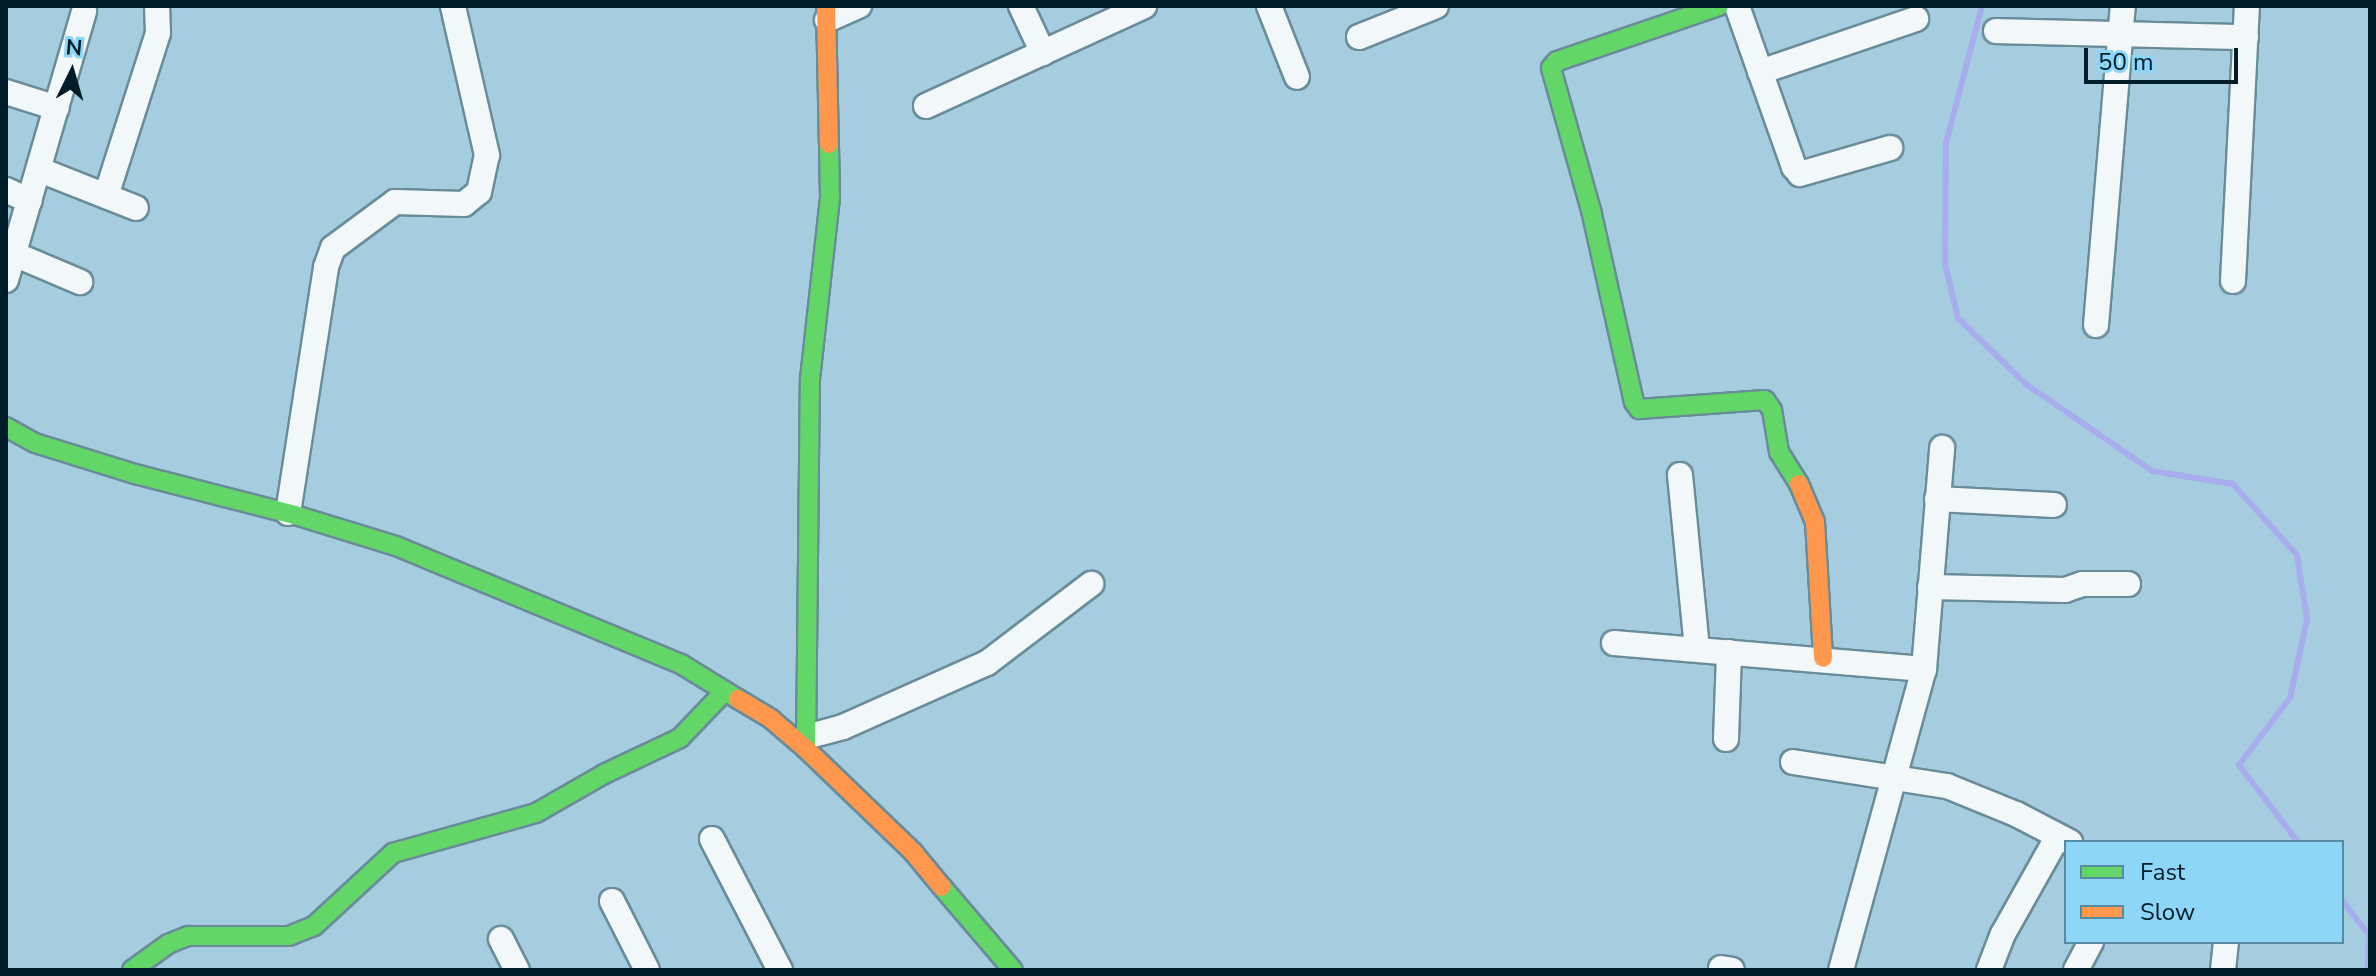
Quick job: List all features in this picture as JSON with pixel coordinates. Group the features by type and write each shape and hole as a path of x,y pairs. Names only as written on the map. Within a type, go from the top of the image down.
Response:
{"street":[{"path":"106,196 158,33 157,6"},
{"path":"288,513 326,267 333,248 395,202 464,204 479,192 487,155 453,6"},
{"path":"806,743 810,379 830,198 826,13 859,6"},
{"path":"1021,6 1043,53"},
{"path":"926,106 1144,6"},
{"path":"1269,6 1297,77"},
{"path":"1359,37 1436,6"},
{"path":"1719,6 1557,61 1551,68 1591,210 1634,402 1639,409 1765,400 1772,410 1779,452 1805,494 1815,522 1823,658"},
{"path":"1737,6 1794,167 1800,174 1890,148"},
{"path":"2096,325 2123,6"},
{"path":"2233,281 2247,6"},
{"path":"6,280 84,11"},
{"path":"1760,72 1902,16"},
{"path":"1996,31 2246,37"},
{"path":"6,92 57,108"},
{"path":"40,170 136,208"},
{"path":"6,190 30,201"},
{"path":"14,254 80,282"},
{"path":"6,427 35,443 135,474 288,513 439,562 681,664 806,743 913,852 1013,970"},
{"path":"1841,970 1924,669 1942,448"},
{"path":"1680,475 1697,649"},
{"path":"1937,499 2054,505"},
{"path":"806,743 987,663 1091,584"},
{"path":"1930,587 2065,590 2082,584 2128,584"},
{"path":"1614,643 1823,658 1924,669"},
{"path":"1726,739 1729,652"},
{"path":"132,970 168,944 188,936 289,936 314,926 393,853 536,813 604,774 680,738 725,691"},
{"path":"1793,762 1947,786 2016,814 2064,839 2003,934 1989,970"},
{"path":"712,839 780,970"},
{"path":"612,901 647,970"},
{"path":"501,939 517,970"},
{"path":"2076,970 2090,944"},
{"path":"2223,970 2226,944"}],"waterway":[{"path":"1982,6 1946,143 1945,264 1958,318 2027,385 2152,471 2233,484 2297,555 2307,619 2290,698 2239,765 2296,840"},
{"path":"2344,903 2369,935 2368,970"}],"traffic: fast":[{"path":"1719,6 1557,61 1551,68 1591,210 1634,402 1639,409 1765,400 1772,410 1779,452 1799,484"},
{"path":"806,749 810,379 830,198 829,144"},
{"path":"6,427 35,443 135,474 295,515 396,546 681,664 738,699"},
{"path":"132,970 168,944 188,936 289,936 314,926 393,853 536,813 604,774 680,738 725,691"},
{"path":"942,887 1013,970"}],"traffic: slow":[{"path":"826,6 829,144"},
{"path":"1799,484 1815,522 1823,658"},
{"path":"738,699 771,719 806,749 913,852 942,887"}]}
